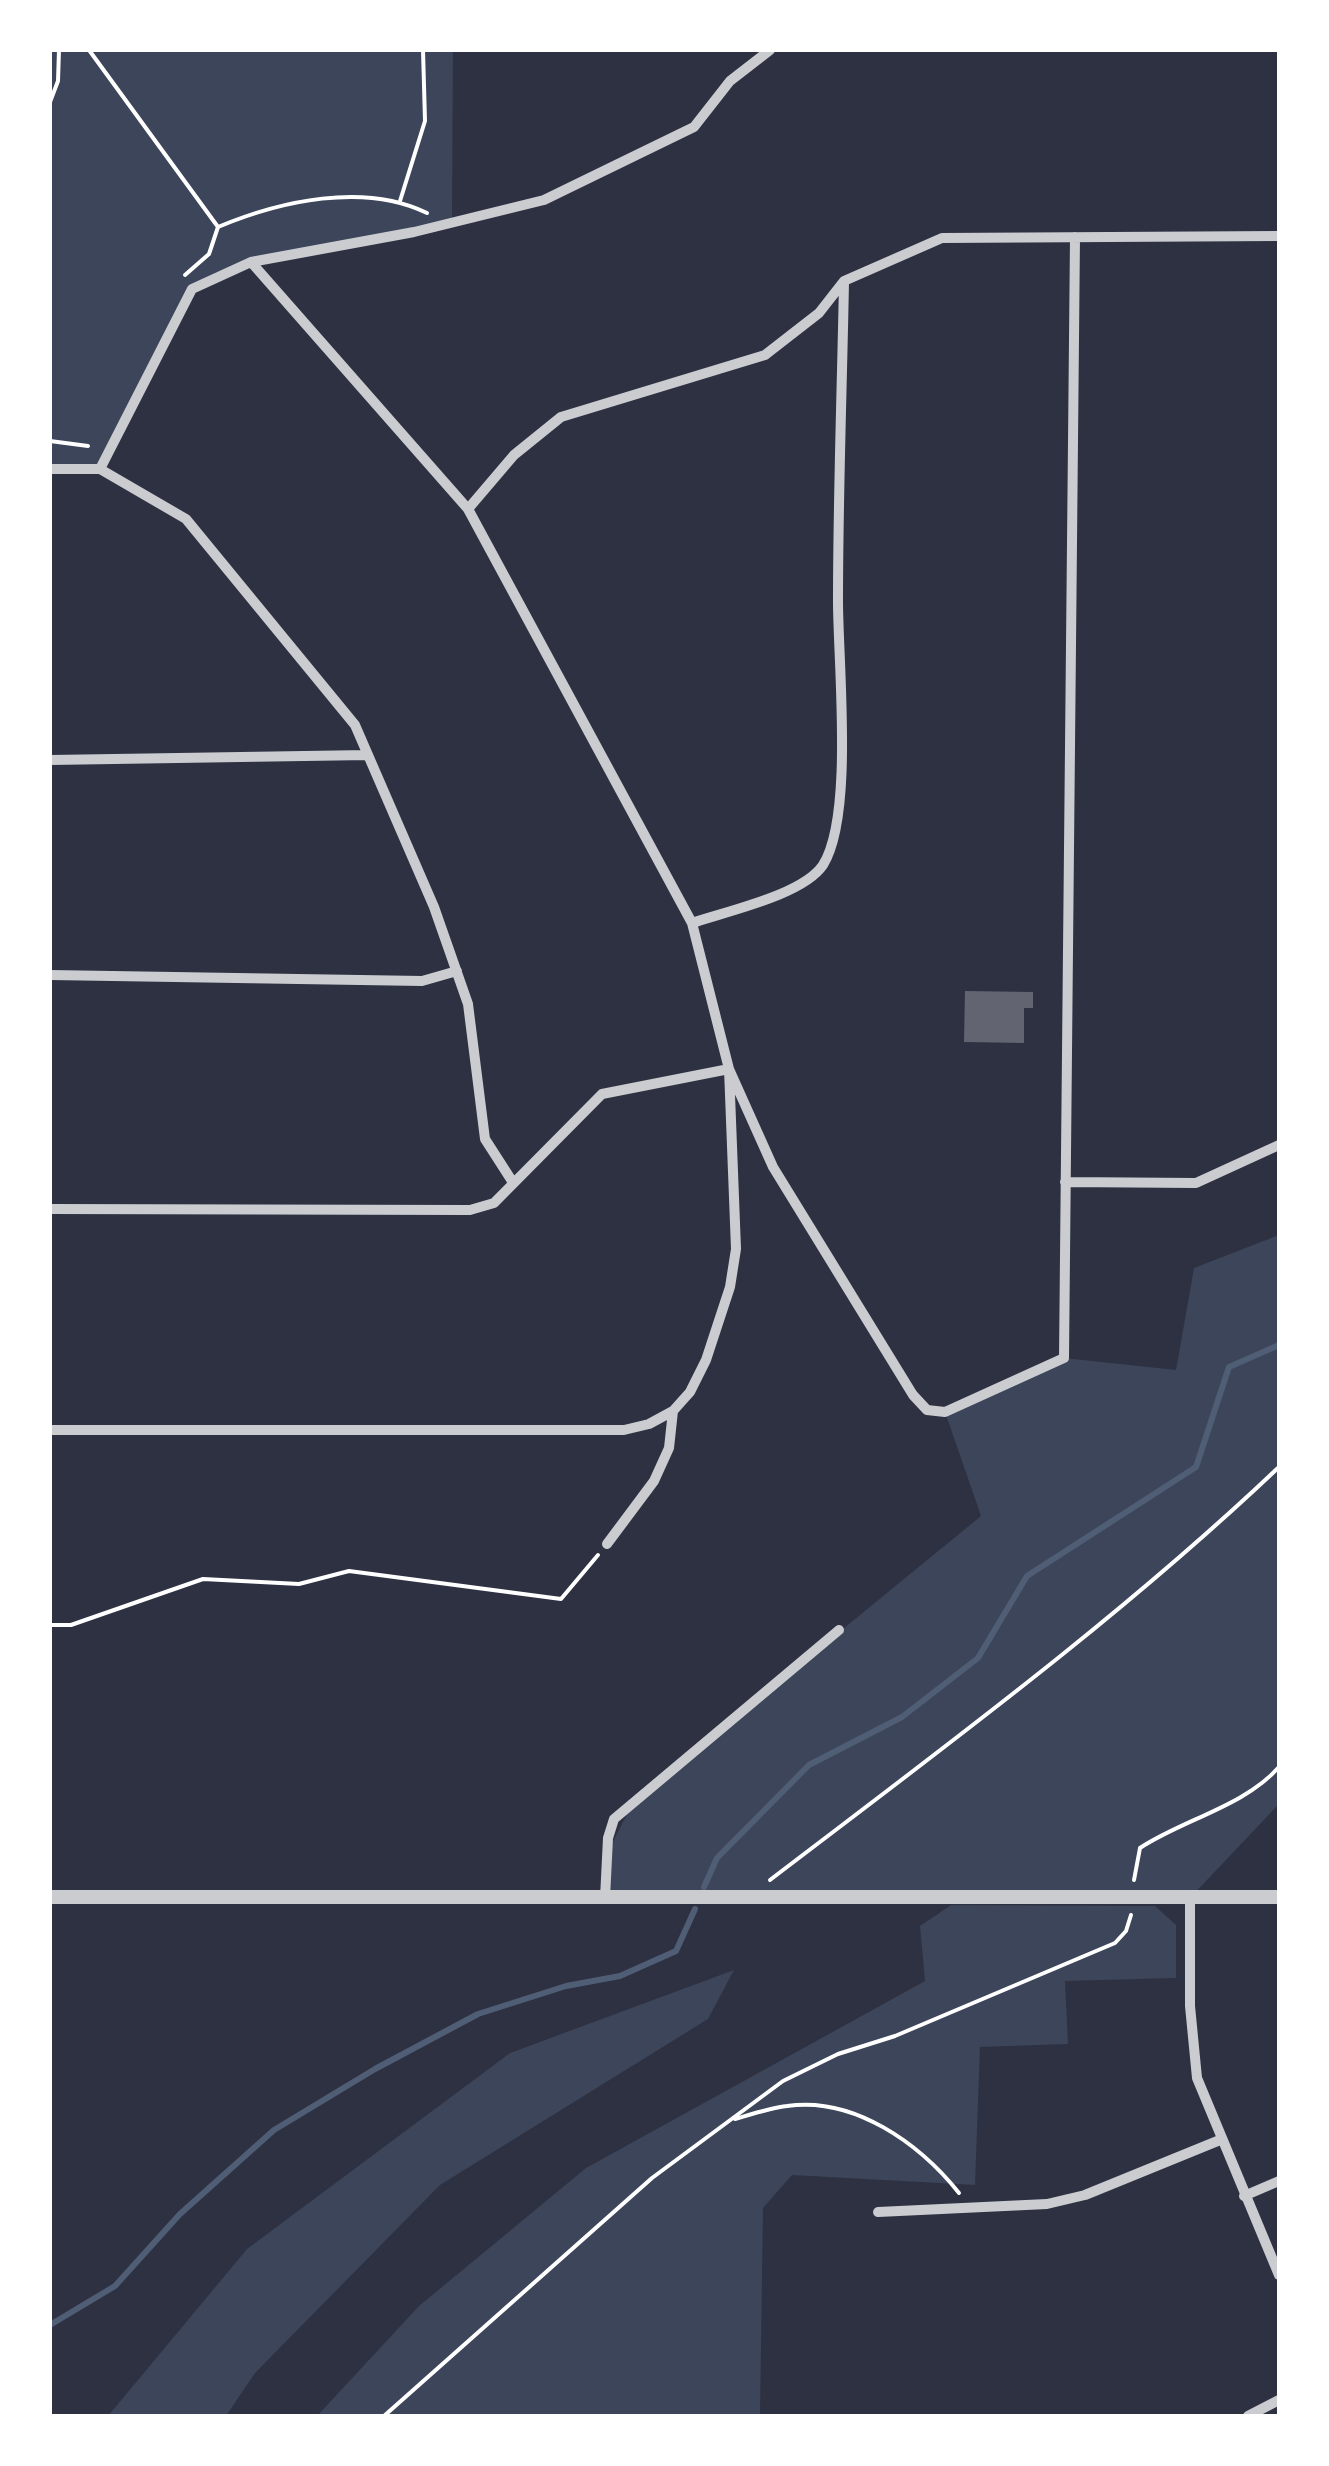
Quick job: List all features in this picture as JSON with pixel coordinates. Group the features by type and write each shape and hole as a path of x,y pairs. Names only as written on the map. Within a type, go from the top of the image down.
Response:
{"street":[{"path":"100,469 192,289 251,262 414,232 544,200 694,127 730,81 770,50"},
{"path":"468,509 514,456 560,417 765,354 819,313 844,281 942,238 1279,236"},
{"path":"251,262 468,509 692,923 730,1069 773,1168 913,1396 927,1410 946,1412 1064,1358 1075,237"},
{"path":"692,923 790,890 821,868 833,842 840,807 838,599 844,281"},
{"path":"50,469 100,469 186,519 355,725 457,971 468,1004 485,1139 512,1182"},
{"path":"50,760 368,755"},
{"path":"50,975 422,981 457,971"},
{"path":"50,1209 470,1210 494,1203 602,1094 730,1069"},
{"path":"50,1430 624,1430 673,1412 690,1392 706,1360 730,1287 736,1249 730,1069"},
{"path":"1065,1182 1196,1183 1279,1145"},
{"path":"608,1544 654,1480 669,1448 673,1412"},
{"path":"606,1898 608,1838 614,1820 839,1630"},
{"path":"50,1897 1279,1896"},
{"path":"1190,1898 1192,2045 1197,2078 1279,2275"},
{"path":"878,2212 1047,2204 1085,2195 1220,2140"},
{"path":"1244,2196 1279,2181"},
{"path":"1248,2416 1279,2400"}],"path":[{"path":"50,102 58,80 58,50"},
{"path":"89,50 218,226"},
{"path":"400,203 425,122 423,50"},
{"path":"218,226 259,210 315,198 400,203 433,216"},
{"path":"180,280 209,254 218,226"},
{"path":"50,441 88,446"},
{"path":"746,1898 955,1739 1222,1522 1279,1467"},
{"path":"50,1625 71,1625 203,1579 299,1584 349,1572 561,1599 608,1544"},
{"path":"384,2416 652,2178 783,2080 838,2054 895,2036 1116,1943 1130,1922 1140,1848 1171,1828 1235,1798 1279,1766"},
{"path":"730,2120 789,2106 829,2106 872,2122 918,2150 971,2208"}],"shaded area":[{"path":"50,50 453,50 452,223 251,262 192,289 100,469 50,469"},
{"path":"1279,1235 1279,1804 1190,1898 606,1898 608,1851 635,1799 981,1516 945,1412 1064,1358 1176,1370 1194,1268"},
{"path":"951,1905 1155,1906 1176,1925 1176,1978 1065,1981 1068,2044 980,2047 975,2185 792,2175 763,2208 760,2416 317,2416 419,2306 586,2168 925,1981 920,1926"},
{"path":"734,1970 708,2019 440,2185 255,2373 226,2416 108,2416 247,2249 510,2053"}],"building":[{"path":"965,991 1033,992 1033,1008 1024,1008 1024,1043 964,1042"}],"waterway":[{"path":"704,1887 717,1858 809,1765 902,1717 978,1658 1027,1576 1196,1467 1229,1367 1279,1345"},
{"path":"50,2325 115,2286 180,2214 274,2130 375,2069 478,2014 566,1986 620,1976 676,1951 695,1909"}]}
